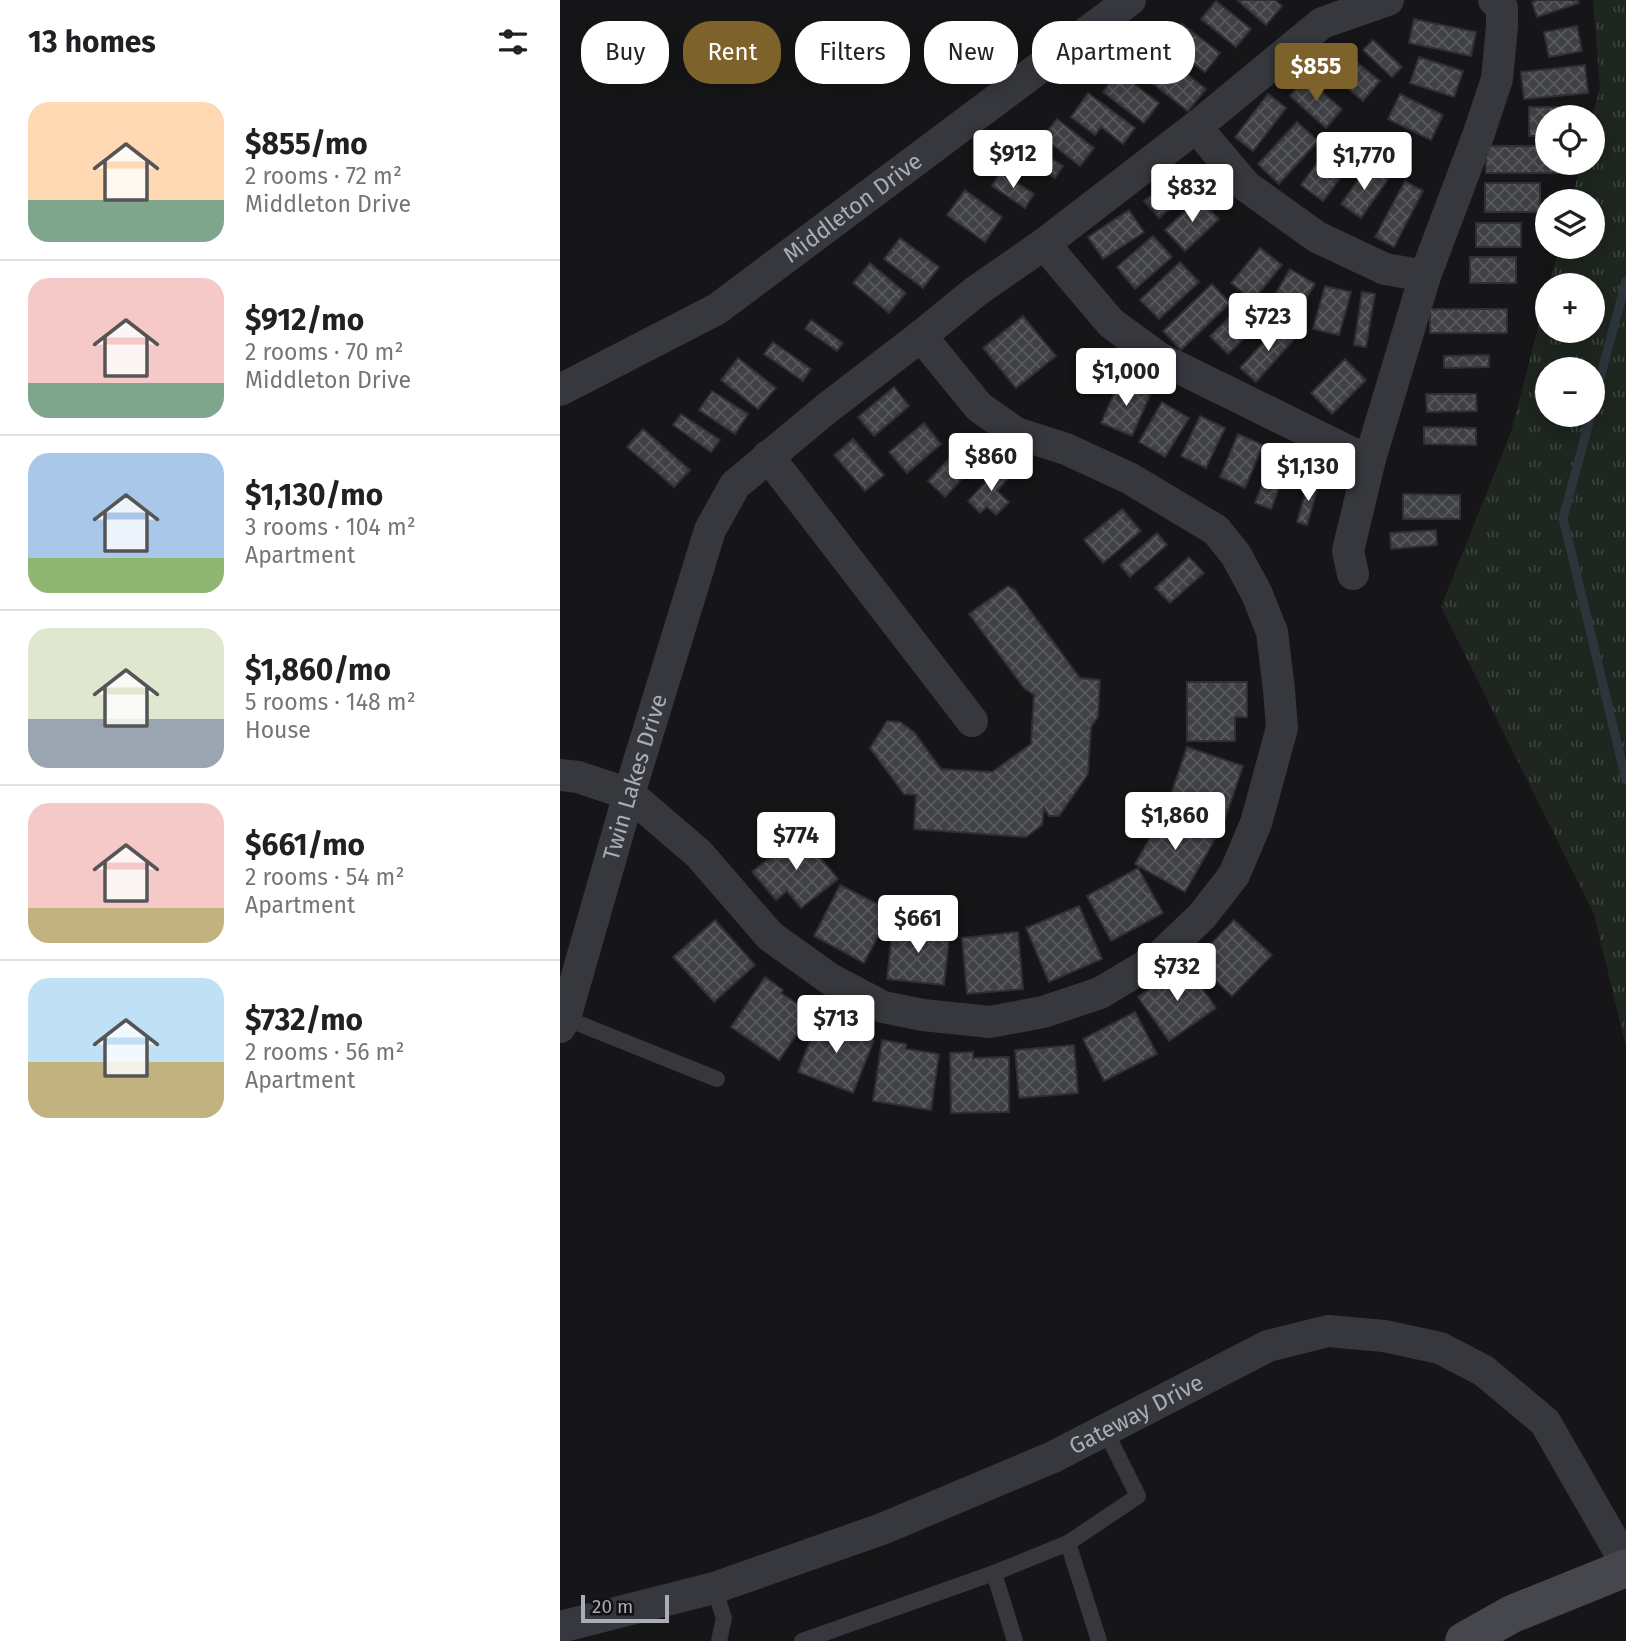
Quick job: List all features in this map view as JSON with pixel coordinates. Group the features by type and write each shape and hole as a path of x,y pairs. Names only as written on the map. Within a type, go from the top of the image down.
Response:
{"main road":[{"path":"1464,1641 1512,1614 1626,1565"}],"street":[{"name":"Middleton Drive","path":"560,390 717,309 1130,0"},
{"name":"Twin Lakes Drive","path":"562,1023 710,530 735,485 826,409 975,292 1044,244 1196,127 1322,23 1388,0"},
{"path":"1353,574 1348,551 1370,458 1425,276 1497,79 1502,8 1494,0"},
{"path":"1196,127 1246,186 1317,237 1385,269 1425,276"},
{"path":"1044,244 1111,323 1158,358 1350,452 1370,458"},
{"path":"560,775 578,777 629,794 699,854 770,936 830,979 883,1007 990,1023 1043,1012 1100,993 1157,959 1202,916 1234,875 1256,823 1282,728 1272,632 1257,594 1236,555 1216,530 1129,478 1066,449 1016,433 979,407 921,336"},
{"path":"768,456 971,720"},
{"name":"Gateway Drive","path":"560,1627 714,1588 882,1529 1053,1457 1268,1346 1328,1331 1384,1336 1440,1348 1484,1371 1545,1422 1626,1565"}],"lane":[{"path":"562,1023 717,1079"},
{"path":"807,1640 994,1573 1068,1543 1139,1496 1105,1430"},
{"path":"1068,1543 1099,1641"},
{"path":"994,1573 1015,1641"},
{"path":"714,1588 724,1618 719,1641"}],"green space":[{"path":"1593,0 1626,0 1626,1047 1594,914 1441,607 1511,432 1535,339 1535,343 1605,343 1605,273 1552,273 1556,259 1605,259 1605,189 1574,189 1578,175 1605,175 1605,105 1595,105 1600,88"}],"building":[{"path":"1237,0 1275,0 1282,6 1266,25"},
{"path":"1578,0 1579,3 1537,17 1532,2"},
{"path":"1216,1 1251,29 1236,47 1201,19"},
{"path":"1414,19 1476,32 1471,56 1409,43"},
{"path":"1577,26 1582,51 1549,57 1544,32"},
{"path":"1195,34 1220,53 1205,72 1195,64"},
{"path":"1373,40 1402,67 1392,77 1363,50"},
{"path":"1344,52 1380,81 1363,101 1327,71"},
{"path":"1419,57 1463,71 1454,97 1410,83"},
{"path":"1585,65 1588,93 1524,99 1521,72"},
{"path":"1305,78 1342,109 1326,128 1290,96"},
{"path":"1195,80 1206,89 1188,111 1153,84 1195,84"},
{"path":"1109,84 1134,84 1159,103 1144,123 1103,92"},
{"path":"1088,93 1135,128 1123,144 1101,127 1095,135 1071,117"},
{"path":"1268,94 1286,108 1253,151 1235,137"},
{"path":"1400,94 1443,115 1431,140 1388,119"},
{"path":"1529,107 1535,107 1535,136 1529,136"},
{"path":"1057,119 1094,148 1080,166 1043,137"},
{"path":"1297,122 1318,141 1279,184 1258,164"},
{"path":"1027,143 1063,166 1055,178 1019,154"},
{"path":"1330,145 1353,161 1323,201 1301,185"},
{"path":"1486,146 1535,146 1535,173 1486,173"},
{"path":"1368,166 1388,179 1361,218 1341,204"},
{"path":"1001,172 1034,194 1025,208 992,186"},
{"path":"1177,173 1192,191 1159,218 1144,201"},
{"path":"1405,181 1423,191 1394,247 1375,237"},
{"path":"1485,183 1540,183 1540,189 1535,189 1535,212 1485,212"},
{"path":"965,190 1002,217 985,242 947,215"},
{"path":"1199,198 1219,219 1185,251 1165,230"},
{"path":"1129,210 1144,232 1103,259 1088,237"},
{"path":"1476,223 1521,223 1521,247 1476,247"},
{"path":"1153,236 1172,257 1135,289 1117,267"},
{"path":"900,238 939,267 923,288 884,259"},
{"path":"1260,248 1282,265 1253,300 1231,283"},
{"path":"1470,257 1516,257 1516,283 1470,283"},
{"path":"1180,262 1199,282 1159,319 1140,300"},
{"path":"870,263 906,293 889,313 853,283"},
{"path":"1290,269 1315,284 1293,320 1269,305"},
{"path":"1212,284 1230,303 1181,350 1163,331"},
{"path":"1325,286 1351,292 1339,335 1313,329"},
{"path":"1362,292 1375,294 1366,347 1354,345"},
{"path":"1244,303 1262,321 1228,354 1210,336"},
{"path":"1430,309 1507,309 1507,333 1430,333"},
{"path":"1023,316 1056,356 1016,388 983,348"},
{"path":"811,320 843,343 837,351 805,329"},
{"path":"1281,323 1296,337 1256,382 1240,368"},
{"path":"773,342 811,369 803,381 764,354"},
{"path":"1489,355 1489,367 1444,368 1444,356"},
{"path":"738,358 776,388 758,409 721,380"},
{"path":"1345,359 1366,380 1332,414 1311,393"},
{"path":"1120,380 1151,393 1132,436 1101,423"},
{"path":"894,387 909,406 874,436 858,417"},
{"path":"712,391 748,414 735,434 699,410"},
{"path":"1426,394 1476,394 1477,411 1427,412"},
{"path":"1162,402 1189,418 1165,457 1139,442"},
{"path":"681,414 720,440 711,452 673,425"},
{"path":"1200,416 1225,428 1206,468 1181,456"},
{"path":"924,423 941,444 907,473 889,452"},
{"path":"1424,427 1476,428 1476,445 1424,444"},
{"path":"643,429 690,470 674,487 627,447"},
{"path":"1238,434 1263,445 1245,488 1220,477"},
{"path":"853,439 884,475 865,491 834,455"},
{"path":"958,449 975,465 945,497 928,481"},
{"path":"1273,457 1289,463 1271,509 1255,503"},
{"path":"1001,466 1011,475 997,491 1009,502 996,515 987,507 980,513 968,501"},
{"path":"1309,480 1319,484 1307,525 1297,522"},
{"path":"1403,494 1460,495 1460,519 1403,519"},
{"path":"1122,509 1141,531 1103,563 1084,540"},
{"path":"1436,530 1437,545 1391,549 1390,533"},
{"path":"1157,533 1167,545 1130,577 1120,565"},
{"path":"1189,557 1204,573 1170,603 1155,588"},
{"path":"1008,586 1015,590 1080,678 1100,680 1098,717 1091,727 1088,774 1059,816 1049,816 1044,808 1042,825 1026,837 914,829 916,795 904,794 870,748 887,721 900,722 914,732 941,769 992,772 1031,744 1034,695 1024,688 969,614"},
{"path":"1187,682 1247,682 1247,717 1235,717 1235,741 1187,741"},
{"path":"1187,747 1243,766 1225,819 1169,800"},
{"path":"1165,811 1215,839 1185,892 1135,864"},
{"path":"800,833 838,879 801,908 787,891 776,900 752,872"},
{"path":"1138,868 1163,913 1111,941 1087,896"},
{"path":"840,885 891,911 864,963 814,936"},
{"path":"1079,906 1102,959 1049,982 1026,928"},
{"path":"715,920 755,965 714,1002 673,957"},
{"path":"1234,920 1272,955 1232,996 1195,961"},
{"path":"893,924 950,931 944,985 887,979"},
{"path":"1018,932 1023,989 967,994 962,938"},
{"path":"1185,964 1216,1008 1169,1041 1138,997"},
{"path":"765,977 783,990 781,993 811,1013 779,1060 731,1027"},
{"path":"1135,1012 1157,1054 1104,1081 1083,1039"},
{"path":"820,1015 844,1025 843,1028 874,1040 853,1093 798,1072"},
{"path":"882,1040 906,1044 906,1049 939,1054 931,1110 873,1101"},
{"path":"1074,1045 1078,1093 1019,1098 1015,1050"},
{"path":"973,1052 973,1058 1009,1057 1009,1112 951,1113 950,1053"}],"waterway":[{"path":"1605,359 1626,281"},
{"path":"1588,427 1563,518 1626,780"}]}
